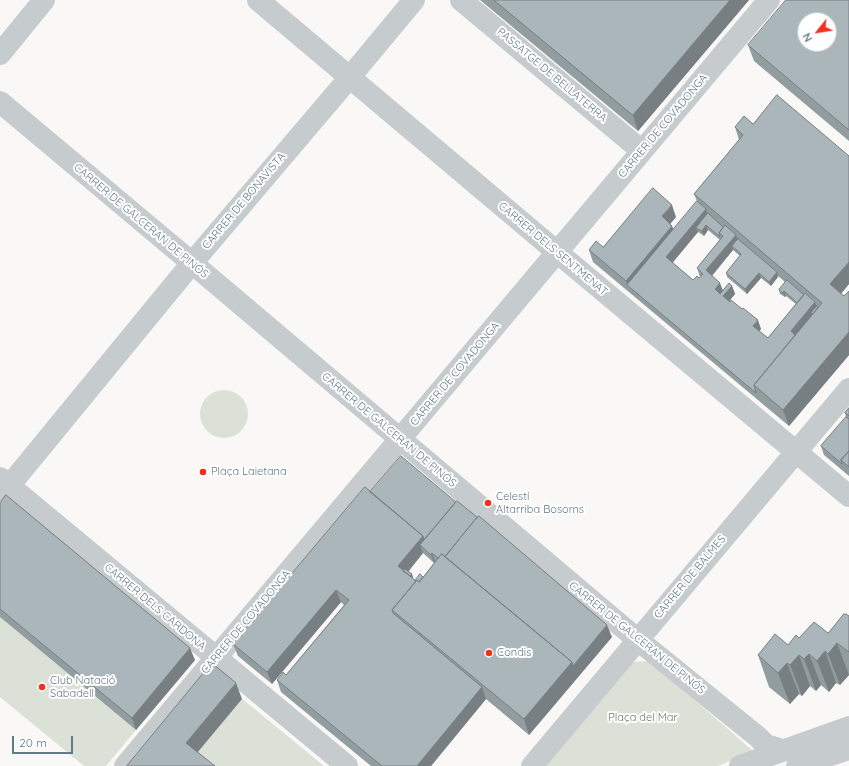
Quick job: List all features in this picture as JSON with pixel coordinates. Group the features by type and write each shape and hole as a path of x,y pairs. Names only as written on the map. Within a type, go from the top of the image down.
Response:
{"street":[{"path":"0,54 44,0"},
{"name":"CARRER DELS SENTMENAT","path":"258,0 849,496"},
{"name":"CARRER DE BONAVISTA","path":"3,487 350,78 414,0"},
{"name":"PASSATGE DE BELLATERRA","path":"461,0 642,151"},
{"name":"CARRER DE COVADONGA","path":"125,766 558,253 769,0"},
{"name":"CARRER DE GALCERAN DE PINÓS","path":"0,102 638,640 766,745 782,750"},
{"name":"CARRER DE BALMES","path":"532,766 849,389"},
{"name":"CARRER DELS CARDONA","path":"3,487 216,658 347,766"},
{"path":"740,766 849,727"},
{"path":"797,766 849,749"}],"green space":[{"path":"224,390 233,392 241,397 246,405 248,414 246,423 241,431 233,436 224,438 215,436 207,431 202,423 200,414 202,405 207,397 215,392"},
{"name":"Club Natació Sabadell","path":"0,617 136,730 106,766 84,766 0,697"},
{"name":"Plaça del Mar","path":"650,661 753,751 718,766 544,766 628,662"},
{"path":"218,679 324,766 146,766"}],"building":[{"path":"494,0 730,0 633,115"},
{"path":"786,0 849,0 849,130 748,45"},
{"path":"777,95 849,156 849,262 830,284 844,296 849,291 849,332 783,410 754,385 822,303 694,194 743,135 735,127 744,116 753,124"},
{"path":"653,188 672,205 662,216 672,226 626,281 589,250 596,241 603,247"},
{"path":"697,201 706,209 666,257 693,280 697,276 699,278 703,274 697,268 723,236 719,233 725,225 736,235 706,270 720,283 715,289 720,294 729,283 732,286 723,296 730,302 731,300 742,309 743,308 758,320 753,326 768,338 805,293 815,302 791,331 795,335 754,385 756,393 627,285"},
{"path":"708,213 723,227 719,233 720,237 706,225 702,231 696,228"},
{"path":"738,239 777,272 769,282 759,273 745,289 726,273 741,254 732,246"},
{"path":"787,280 804,295 797,303 784,291 783,293 779,290"},
{"path":"817,306 818,307 813,314 811,313"},
{"path":"849,408 849,416 845,413"},
{"path":"846,417 849,419 849,451 841,460 842,464 821,446"},
{"path":"849,451 849,467 841,460"},
{"path":"401,456 456,502 424,540 423,536 370,492"},
{"path":"365,487 423,536 398,566 416,581 392,610 393,613 482,687 417,766 382,766 277,680 283,672 286,675 349,600 336,590 267,672 233,644"},
{"path":"6,495 190,648 132,718 0,609 0,503"},
{"path":"457,501 477,517 445,557 442,554 438,558 432,553 431,555 420,545"},
{"path":"479,516 607,625 573,666 572,662 445,557"},
{"name":"Condis","path":"442,554 572,662 524,719 392,610 417,580 419,582"},
{"path":"405,569 412,574 410,576 403,571"},
{"path":"420,574 423,577 419,582 417,580 415,581"},
{"path":"844,614 849,616 849,652 837,643 828,654 825,651 817,661 809,654 804,659 799,655 790,665 787,663 778,673 758,655 775,634 788,645 796,635 799,638 814,622 828,633"},
{"path":"212,663 236,683 186,743 215,766 127,766"}],"place":[{"name":"Plaça Laietana","path":"203,472"},
{"name":"Celestí Altarriba Bosoms","path":"488,503"},
{"name":"Condis","path":"489,653"},
{"name":"Club Natació Sabadell","path":"42,687"}]}
